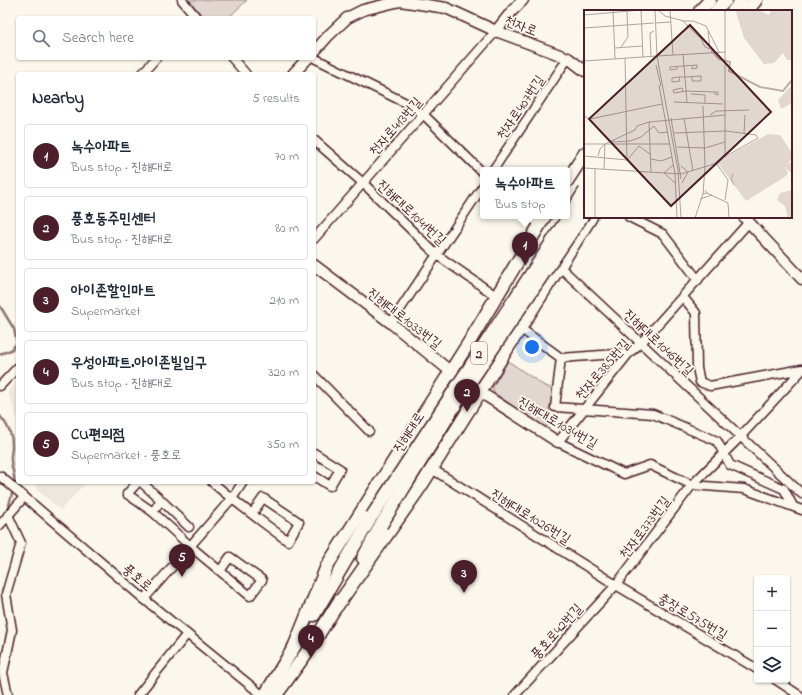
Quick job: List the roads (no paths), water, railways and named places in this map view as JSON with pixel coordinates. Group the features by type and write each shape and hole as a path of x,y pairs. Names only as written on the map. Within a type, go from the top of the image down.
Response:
{"highway":[{"path":"701,10 710,0"},
{"path":"717,10 726,0"},
{"path":"734,10 742,0"},
{"path":"748,10 756,0"},
{"path":"570,176 584,155"},
{"name":"진해대로","path":"570,214 584,193"},
{"name":"진해대로","path":"263,695 377,520 584,213"},
{"path":"337,606 421,486 520,328 591,218"},
{"name":"진해대로","path":"276,695 310,648 337,606 377,520 451,394 510,308 567,219"},
{"path":"295,646 327,566 543,221"}],"main road":[{"path":"316,50 347,18 363,10 399,0"},
{"name":"천자로","path":"399,0 435,3 496,31 568,58 584,70"},
{"path":"496,31 523,0"},
{"path":"295,72 306,60"},
{"path":"747,220 802,279"},
{"name":"진해대로1033번길","path":"316,267 391,323 450,371 480,392"},
{"name":"진해대로1034번길","path":"480,392 558,442"}],"street":[{"path":"182,0 195,16"},
{"name":"천자로413번길","path":"316,237 496,31"},
{"name":"천자로407번길","path":"495,167 568,58"},
{"path":"316,59 408,104 423,114 480,170"},
{"path":"144,72 154,60"},
{"path":"234,60 244,72"},
{"name":"진해대로1041번길","path":"316,142 363,183 437,254 496,296"},
{"path":"391,323 480,190"},
{"path":"631,218 663,234 698,280"},
{"name":"천자로385번길","path":"558,442 629,353 641,343 683,297 747,220"},
{"name":"진해대로1046번길","path":"560,267 802,494"},
{"path":"683,297 696,313 697,368 700,382 710,386 802,369"},
{"path":"520,328 561,358 629,353"},
{"path":"561,358 555,407 653,414 716,441 730,465 784,489 793,506"},
{"path":"0,386 16,369"},
{"name":"천자로373번길","path":"616,585 692,485 740,437 802,369"},
{"path":"316,379 369,431"},
{"name":"진해대로1034번길","path":"558,442 624,474"},
{"path":"316,453 340,469 330,486 316,477"},
{"name":"천자로373번길","path":"624,474 650,465 692,485"},
{"name":"진해대로1026번길","path":"432,469 616,585"},
{"name":"풍호로","path":"0,476 144,599 263,695"},
{"path":"136,484 127,494 153,512 190,546 220,571 250,596 262,580 230,557 220,571"},
{"path":"144,484 189,527"},
{"path":"214,484 232,500 288,541 299,522 263,498 252,514"},
{"path":"144,599 232,500 242,484"},
{"path":"692,485 744,489 802,510"},
{"path":"0,525 24,497"},
{"path":"153,512 161,500"},
{"path":"8,515 21,543 6,594 12,630 3,673 8,695"},
{"name":"충장로575번길","path":"616,585 754,667"},
{"name":"풍호로42번길","path":"515,695 616,585"},
{"path":"138,695 187,634"},
{"path":"781,683 799,695"}],"waterway":[{"path":"0,306 14,329 16,338"},
{"path":"0,354 11,350 16,344"},
{"path":"0,416 8,427 12,438 11,458 14,485"},
{"path":"9,505 13,490"}],"place":[{"name":"녹수아파트","path":"525,265"},
{"name":"풍호동주민센터","path":"467,412"},
{"name":"CU편의점","path":"182,577"},
{"name":"아이존할인마트","path":"464,593"},
{"name":"우성아파트.아이존빌입구","path":"311,658"}]}
